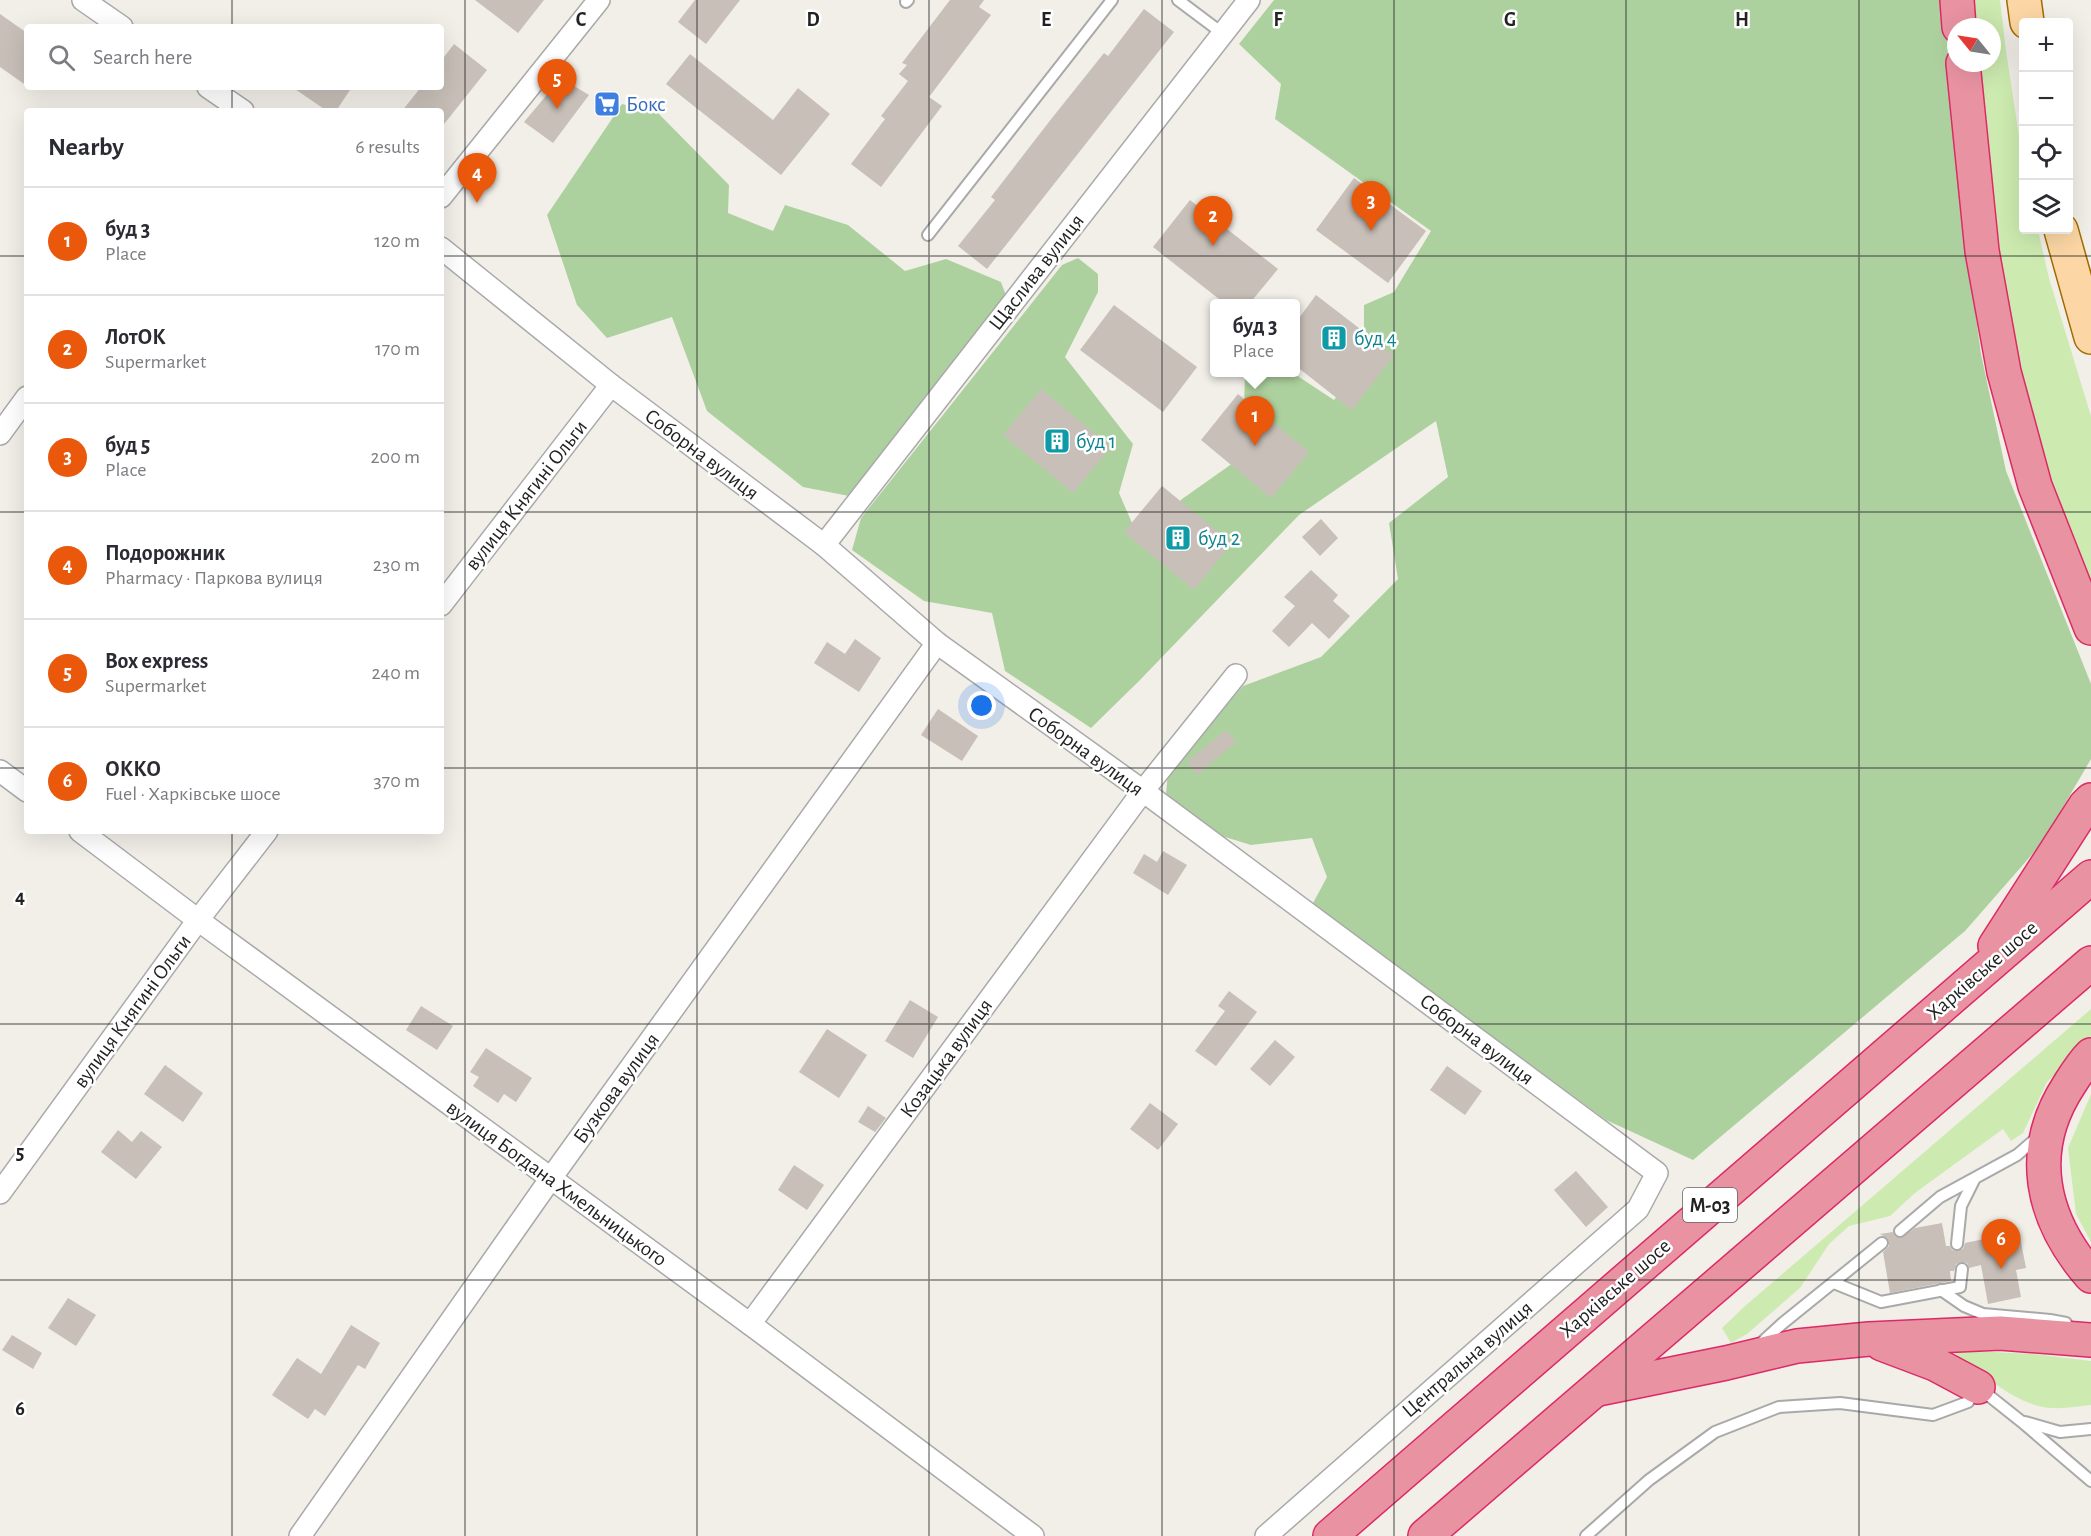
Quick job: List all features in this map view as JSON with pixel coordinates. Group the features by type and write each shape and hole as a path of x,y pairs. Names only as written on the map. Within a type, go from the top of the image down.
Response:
{"highway":[{"path":"1957,0 1958,18"},
{"path":"1964,72 1982,251 2004,372 2035,486 2091,628"},
{"path":"1976,976 2089,799"},
{"name":"Харківське шосе","path":"1330,1536 2091,877"},
{"path":"1425,1536 2091,963"},
{"path":"2091,1055 2084,1061 2056,1108 2048,1127 2043,1157 2046,1196 2059,1232 2076,1259 2091,1276"},
{"path":"1596,1389 1797,1346 1869,1339 2000,1333 2091,1340"},
{"path":"1869,1339 1935,1364 1978,1387"}],"main road":[{"path":"2024,0 2026,18"},
{"path":"2062,234 2091,337"}],"street":[{"path":"83,0 118,24"},
{"path":"444,193 599,0"},
{"name":"Щаслива вулиця","path":"824,545 1249,0"},
{"path":"212,90 236,108"},
{"name":"Соборна вулиця","path":"444,250 611,385 824,545 937,643 1143,791 1658,1173"},
{"name":"вулиця Княгині Ольги","path":"444,601 611,385"},
{"path":"0,434 24,401"},
{"name":"Бузкова вулиця","path":"300,1536 551,1178 937,643"},
{"name":"Козацька вулиця","path":"750,1324 1143,791 1236,675"},
{"path":"0,771 24,789"},
{"name":"вулиця Богдана Хмельницького","path":"84,834 1034,1536"},
{"name":"вулиця Княгині Ольги","path":"0,1193 198,920 265,834"},
{"name":"Центральна вулиця","path":"1266,1536 1638,1209 1658,1173"}],"lane":[{"path":"928,235 1112,0"},
{"path":"1178,0 1222,33"},
{"path":"1900,1231 1940,1197 2018,1155 2039,1137 2056,1108"},
{"path":"1957,1244 1961,1206 1974,1180"},
{"path":"1746,1358 1783,1323 1882,1243"},
{"path":"1834,1283 1881,1302 1960,1287 1962,1269"},
{"path":"1941,1290 1964,1306 1983,1314 2050,1320 2079,1326 2091,1336"},
{"path":"1586,1536 1648,1480 1715,1431 1779,1407 1840,1403 1900,1413 1933,1415 1968,1402 1978,1387 2091,1481"},
{"path":"2022,1422 2060,1432 2091,1429"},
{"path":"2075,1467 2091,1472"}],"green space":[{"path":"1274,0 1945,0 1947,72 1951,72 1963,221 1981,354 2006,471 2091,684 2091,759 2042,843 1965,931 1693,1160 1606,1120 1312,905 1327,877 1312,838 1251,845 1212,833 1166,794 1168,772 1243,686 1321,657 1398,579 1389,523 1448,477 1436,421 1299,515 1091,728 1005,671 992,613 924,601 852,550 861,518 1062,265 1078,258 1098,274 1098,292 1065,357 1133,444 1119,493 1142,546 1182,499 1267,439 1244,410 1245,377 1299,377 1334,400 1376,344 1364,329 1364,305 1394,292 1431,231 1275,119 1281,84 1239,44"},
{"path":"1967,0 2000,0 2019,136 2019,234 2039,234 2049,278 2091,416 2091,599 2046,481 1992,249 1974,72 2001,72 2001,18 1968,18"},
{"path":"622,104 658,113 729,185 728,213 773,231 785,205 848,225 905,271 946,259 1001,282 1008,301 849,496 803,487 707,411 672,317 607,338 577,305 547,215"},
{"path":"2091,1009 2091,1041 2047,1082 2023,1133 2011,1141 2003,1129 1915,1193 1890,1216 1849,1226 1829,1244 1800,1288 1747,1334 1731,1343 1722,1328 1745,1306"},
{"path":"2091,1094 2091,1242 2076,1214 2068,1148"},
{"path":"1953,1350 2034,1354 2091,1361 2091,1405 2049,1408 2035,1405 1986,1378 1959,1358"}],"building":[{"path":"475,0 544,0 518,33"},
{"path":"695,0 740,0 706,44 678,22"},
{"path":"950,0 984,0 979,7 991,15 929,97 942,106 881,187 851,164 885,119 881,116 908,81 899,74 907,65 902,63"},
{"path":"1144,9 1174,32 987,269 958,246 995,200 991,197 1052,118 1104,53 1108,56"},
{"path":"0,14 24,31 24,84 0,67"},
{"path":"454,44 487,70 444,124 444,108 404,108 419,90 444,90 444,57"},
{"path":"690,54 773,120 798,88 830,114 781,175 666,84"},
{"path":"561,78 589,95 553,143 524,122"},
{"path":"296,90 350,90 338,108 323,108"},
{"path":"1354,178 1426,231 1388,283 1316,230"},
{"path":"1190,200 1278,269 1253,299 1219,299 1153,247"},
{"name":"буд 4","path":"1316,295 1394,355 1352,410 1300,369 1300,317"},
{"path":"1114,305 1197,367 1163,412 1080,350"},
{"name":"буд 1","path":"1041,389 1111,447 1073,493 1003,435"},
{"path":"1238,394 1309,452 1271,498 1201,440"},
{"name":"буд 2","path":"1162,486 1232,543 1194,590 1124,532"},
{"path":"1321,519 1338,538 1320,556 1302,537"},
{"path":"1311,570 1338,595 1333,601 1350,616 1329,639 1312,623 1289,647 1272,631 1295,606 1284,597"},
{"path":"855,639 881,658 859,692 814,663 827,642 845,654"},
{"path":"938,709 978,736 962,761 921,735"},
{"path":"1226,730 1236,742 1197,775 1187,762"},
{"path":"1163,851 1187,865 1168,895 1133,873 1144,854 1157,862"},
{"path":"1229,991 1257,1012 1216,1066 1195,1051 1225,1011 1218,1006"},
{"path":"910,1000 938,1017 913,1058 885,1041"},
{"path":"421,1006 453,1026 437,1050 406,1030"},
{"path":"827,1029 867,1055 839,1098 799,1072"},
{"path":"1275,1040 1295,1057 1270,1086 1250,1069"},
{"path":"486,1048 532,1078 516,1102 504,1094 498,1103 473,1086 479,1077 470,1072"},
{"path":"165,1065 203,1093 183,1122 144,1094"},
{"path":"1447,1066 1482,1091 1465,1115 1430,1090"},
{"path":"1150,1103 1178,1124 1158,1150 1130,1129"},
{"path":"868,1106 886,1118 875,1132 858,1122"},
{"path":"118,1130 132,1142 141,1131 162,1147 136,1179 101,1152"},
{"path":"794,1165 824,1185 807,1210 778,1190"},
{"path":"1576,1171 1608,1207 1586,1227 1554,1190"},
{"path":"1942,1223 1946,1246 1957,1251 1963,1249 1965,1243 2019,1232 2026,1268 2016,1270 2021,1297 1988,1304 1981,1265 1969,1268 1967,1263 1962,1262 1956,1264 1954,1271 1950,1271 1951,1281 1890,1293 1883,1252 1889,1246 1889,1241 1880,1234 1893,1232 1895,1236 1901,1238 1915,1228"},
{"path":"68,1298 96,1315 76,1346 48,1328"},
{"path":"351,1325 380,1343 365,1369 358,1365 325,1416 315,1409 308,1419 272,1395 297,1358 321,1374"},
{"path":"12,1335 42,1353 33,1369 2,1350"}],"place":[{"name":"Бокс","path":"607,104"},
{"name":"Box express","path":"557,109"},
{"name":"Подорожник","path":"477,203"},
{"name":"буд 5","path":"1371,231"},
{"name":"ЛотОК","path":"1213,246"},
{"name":"буд 4","path":"1334,338"},
{"name":"буд 1","path":"1057,441"},
{"name":"буд 3","path":"1255,446"},
{"name":"буд 2","path":"1178,538"},
{"name":"ОККО","path":"2001,1269"}]}
